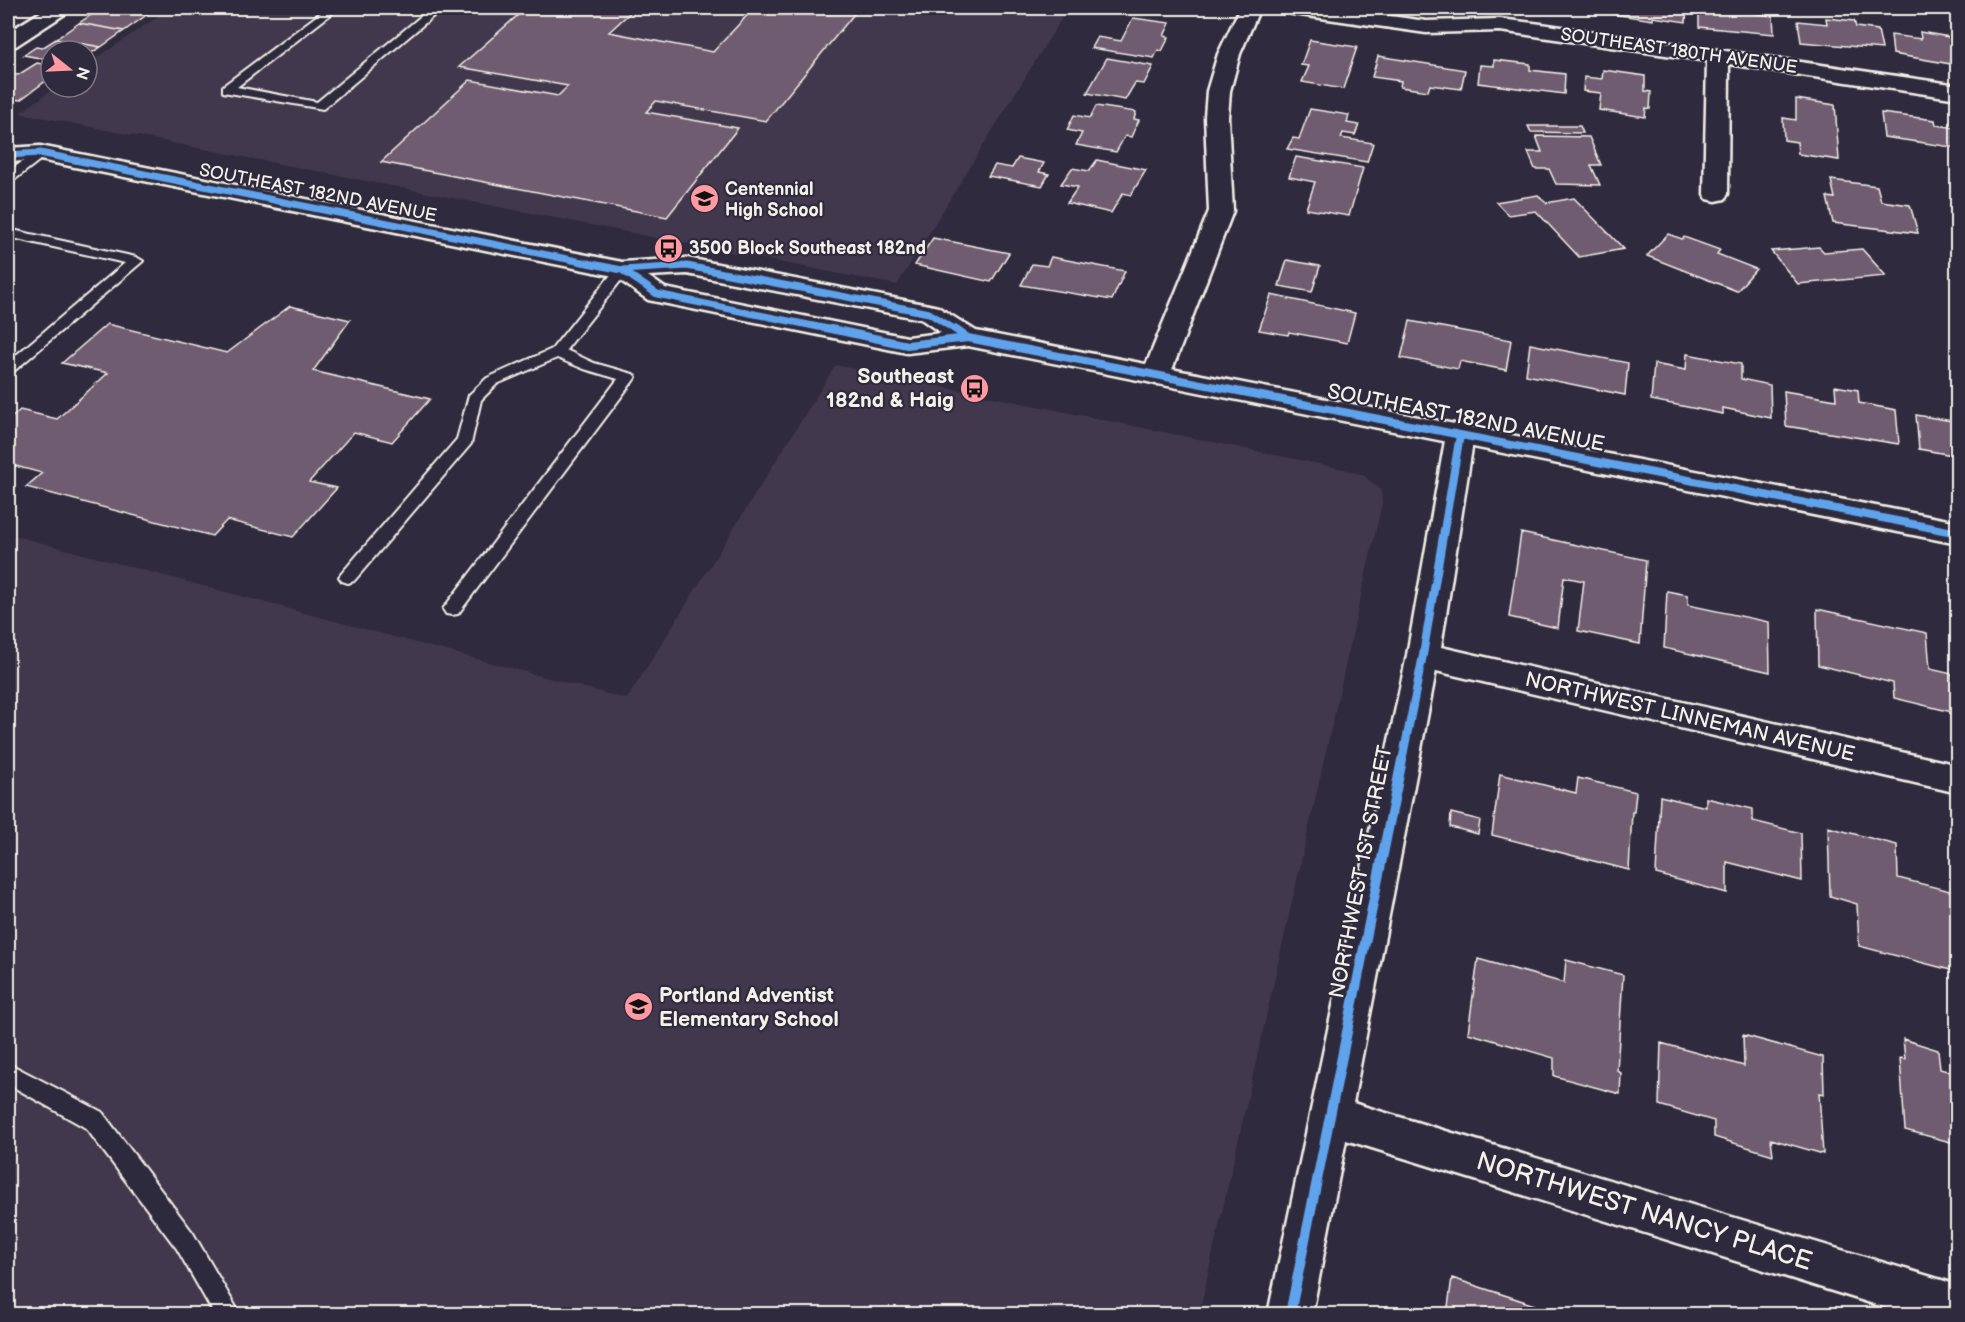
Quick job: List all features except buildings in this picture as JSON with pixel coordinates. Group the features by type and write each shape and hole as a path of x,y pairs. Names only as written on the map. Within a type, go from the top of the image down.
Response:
{"street":[{"path":"8,41 61,8"},
{"path":"1156,375 1221,211 1222,183 1217,104 1222,75 1250,8"},
{"name":"SOUTHEAST 180TH AVENUE","path":"1293,8 1426,27 1500,25 1958,92"},
{"path":"1716,194 1718,56"},
{"path":"19,133 40,153"},
{"name":"SOUTHEAST 182ND AVENUE","path":"8,155 40,153 630,276 687,266 929,313 968,338"},
{"name":"SOUTHEAST 182ND AVENUE","path":"630,276 657,294 907,345 968,338 1958,533"},
{"name":"NORTHWEST 1ST STREET","path":"1290,1314 1423,655 1460,435"},
{"name":"NORTHWEST LINNEMAN AVENUE","path":"1423,655 1958,779"},
{"name":"NORTHWEST NANCY PLACE","path":"1330,1116 1958,1308"}],"lane":[{"path":"333,8 227,89 319,106 437,8"},
{"path":"8,178 40,153"},
{"path":"8,233 136,261 8,369"},
{"path":"348,577 465,440 474,398 492,381 511,370 557,352 630,276"},
{"path":"452,609 628,377 589,366 557,352"},
{"path":"8,1072 94,1120 185,1241 228,1314"}],"shaded area":[{"name":"Centennial High School","path":"170,8 1068,8 897,285 20,113 39,99 99,99 99,57"},
{"name":"Portland Adventist Elementary School","path":"836,365 1348,470 1363,475 1381,490 1382,503 1199,1314 8,1314 8,534 627,699"}],"cycle path":[{"path":"8,155 40,153 622,270 687,266 929,313 968,338"},
{"path":"622,270 657,294 907,345 968,338 1958,533"},
{"path":"1290,1314 1423,655 1460,435"}],"place":[{"name":"Centennial High School","path":"704,199"},
{"name":"3500 Block Southeast 182nd","path":"668,248"},
{"name":"Southeast 182nd & Haig","path":"975,388"},
{"name":"Portland Adventist Elementary School","path":"638,1007"}]}
